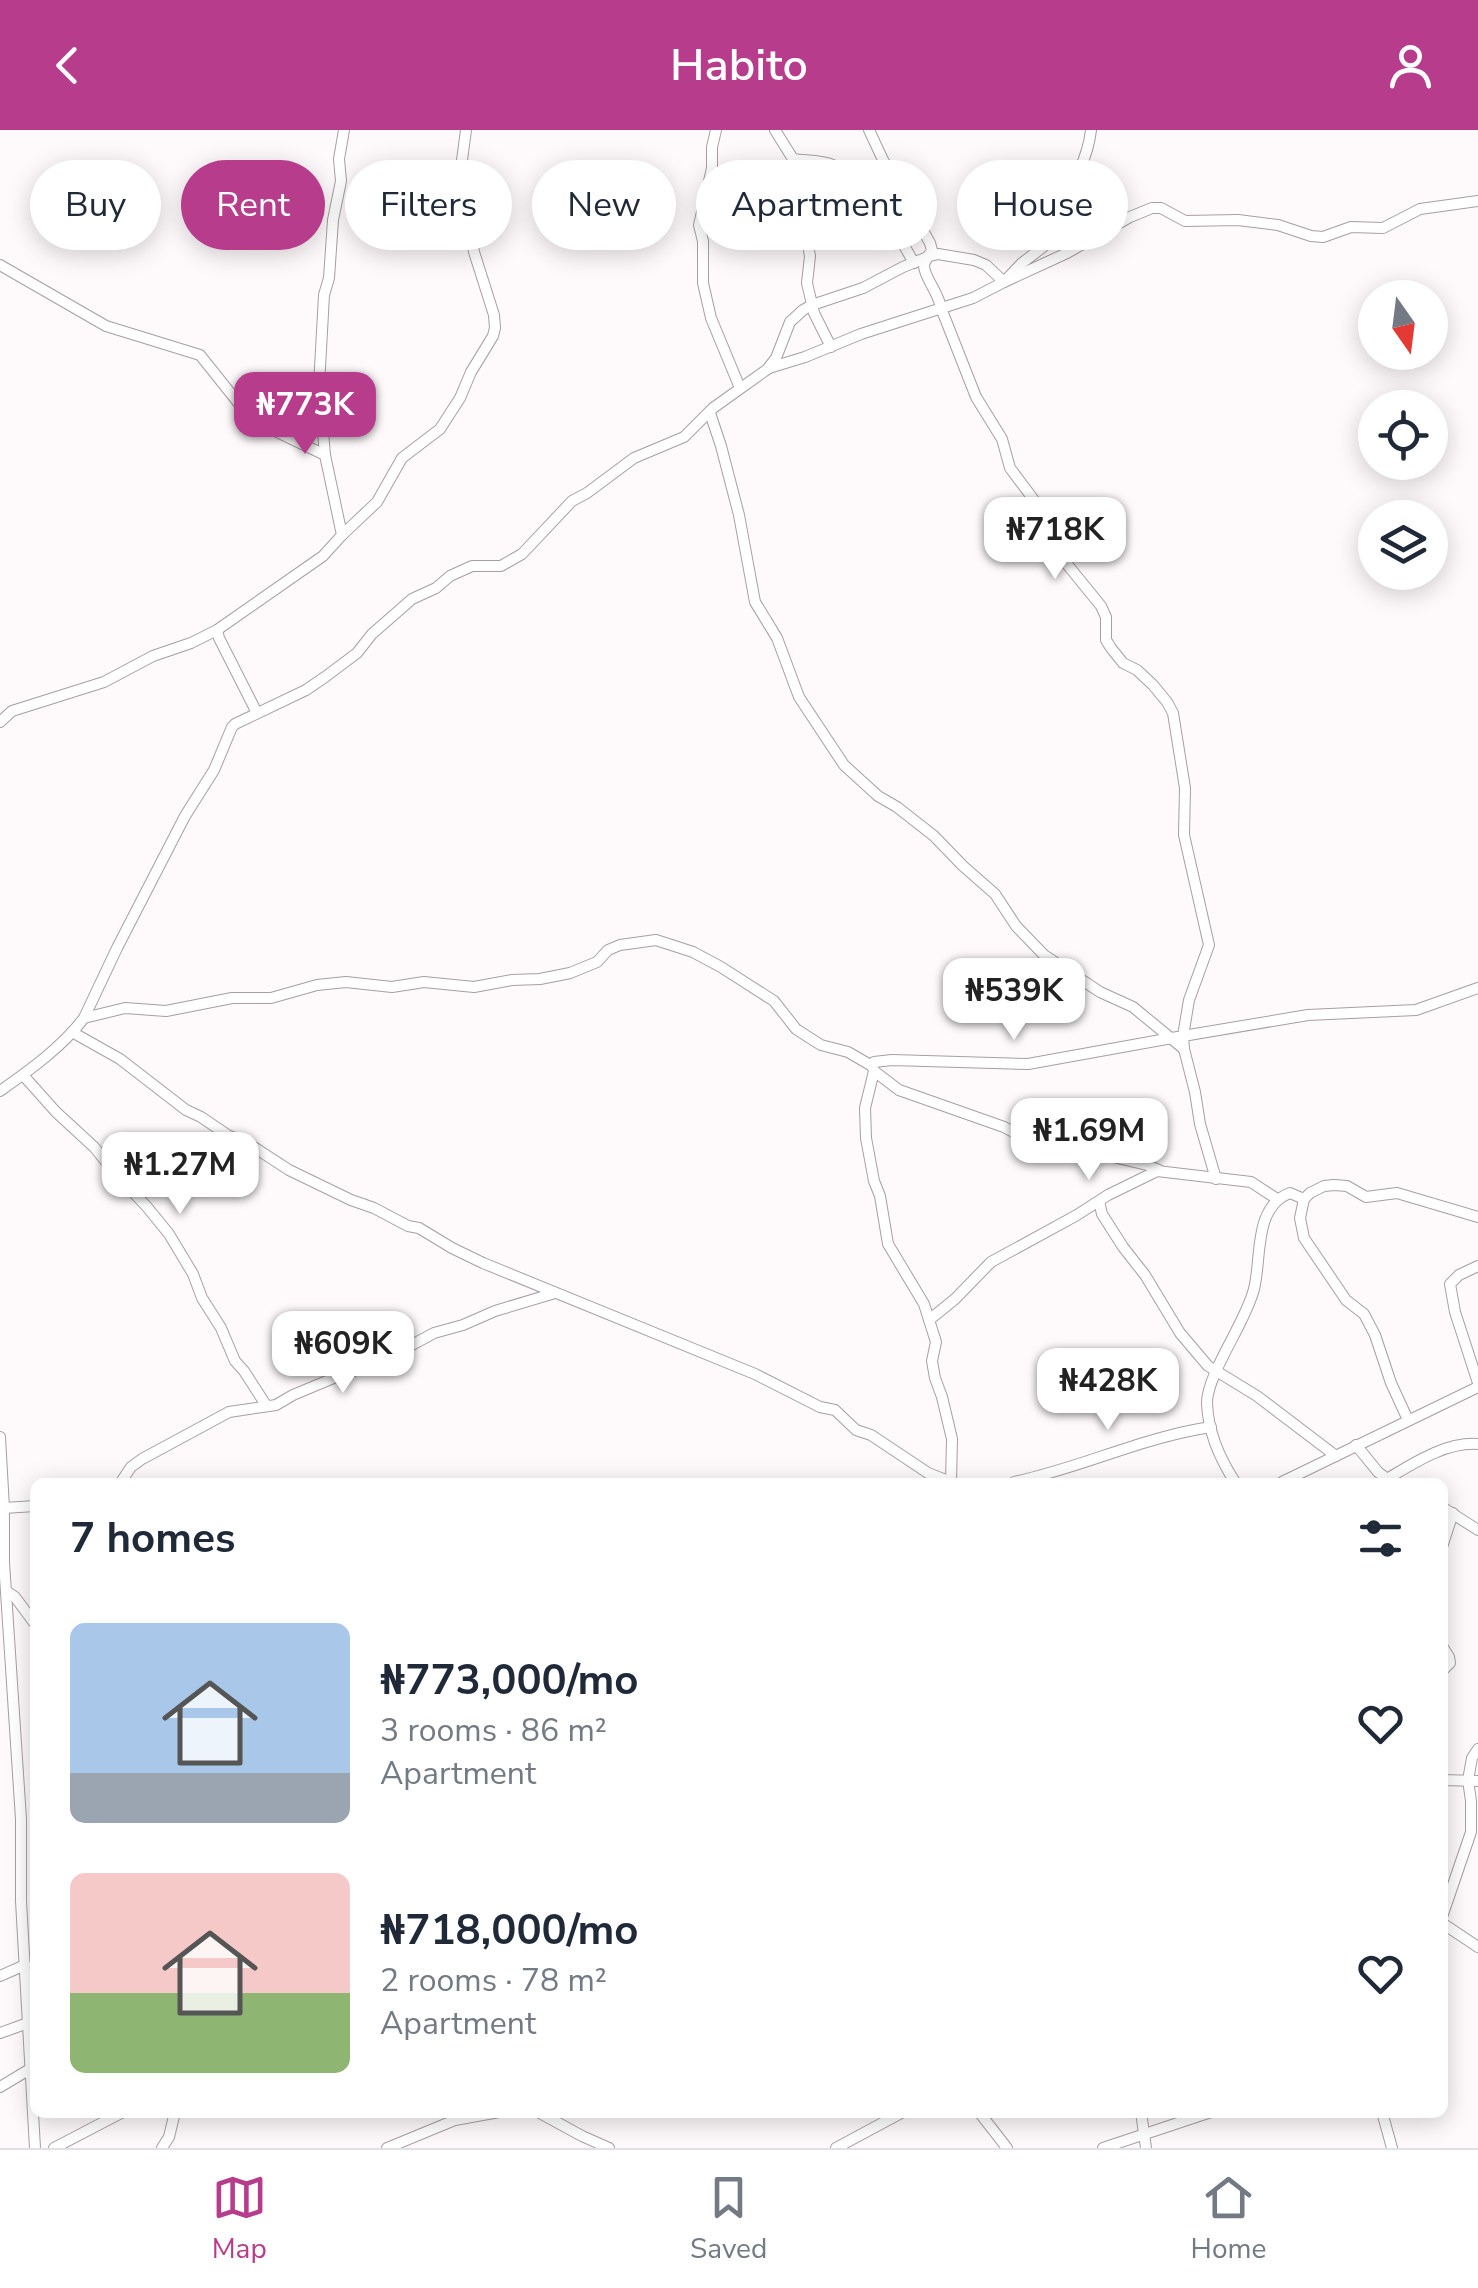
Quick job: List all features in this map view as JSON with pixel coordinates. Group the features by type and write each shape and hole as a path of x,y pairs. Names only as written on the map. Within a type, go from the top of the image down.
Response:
{"street":[{"path":"342,535 325,454 318,386 324,295 341,182 339,159 344,130"},
{"path":"0,722 12,711 104,682 153,656 217,630 324,556 377,502 402,458 440,428 460,398 495,328 470,226 459,199 466,130"},
{"path":"716,130 706,204 699,224 704,242 703,283 711,318 740,388"},
{"path":"775,130 793,159 810,256 808,284 830,347"},
{"path":"869,130 926,234 932,250 924,267 976,397 1002,439 1010,468 1036,504 1066,564 1101,606 1107,623 1106,640 1122,664 1137,670 1153,685 1173,714 1186,788 1184,835 1209,945 1178,1037"},
{"path":"1004,282 1043,246 1036,225 1066,194 1086,153 1092,130"},
{"path":"793,159 834,165 858,179 914,263"},
{"path":"0,1091 84,1018 185,816 220,758 232,727 325,678 420,594 472,566 500,566 522,554 572,501 634,458 684,437 769,368 973,298 1152,208 1161,208 1185,221 1238,220 1323,237 1351,227 1382,228 1420,209 1478,200"},
{"path":"769,368 790,322 812,304 863,288 929,257 938,254 974,260 986,265 1004,282"},
{"path":"0,265 106,326 200,355 252,420 325,454"},
{"path":"710,413 739,515 755,602 776,638 799,697 844,765 878,796 926,829 995,894 1025,937 1044,955 1178,1037 1216,1178"},
{"path":"217,630 257,713"},
{"path":"84,1018 125,1008 166,1011 232,998 271,998 317,985 346,982 392,987 424,982 474,986 540,979 597,962 608,950 620,945 656,940 675,944 721,967 774,1001 796,1029 813,1040 848,1052 899,1090 1004,1127 1030,1142 1147,1164 1160,1170 1250,1182 1276,1199"},
{"path":"951,1478 952,1439 932,1361 936,1342 924,1304 885,1234 865,1122 874,1062 1028,1064 1308,1015 1416,1010 1478,988"},
{"path":"72,1032 120,1059 186,1110 289,1170 408,1226 420,1228 483,1262 754,1374 820,1407 835,1410 856,1430 872,1435 940,1478"},
{"path":"23,1074 148,1207 168,1234 193,1274 235,1361 266,1405"},
{"path":"929,1320 956,1299 991,1262 1160,1170"},
{"path":"1408,1420 1364,1314 1346,1300 1304,1238 1300,1218 1304,1200 1324,1186 1347,1186 1366,1197 1397,1193 1478,1217"},
{"path":"1233,1478 1215,1446 1207,1398 1255,1287 1257,1260 1270,1207 1276,1199 1290,1193 1304,1200"},
{"path":"1094,1204 1145,1275 1180,1333 1208,1366 1257,1396 1336,1456"},
{"path":"1290,1478 1478,1385 1450,1284 1459,1274 1478,1266"},
{"path":"123,1478 142,1458 229,1412 276,1405 372,1365 434,1332 463,1326 554,1293"},
{"path":"1035,1478 1179,1432 1211,1426"},
{"path":"0,1437 30,2070 0,2086"},
{"path":"1394,1478 1421,1458 1469,1443 1478,1444"},
{"path":"1356,1445 1386,1478"},
{"path":"4,1508 30,1506"},
{"path":"1448,1510 1478,1530"},
{"path":"6,1591 30,1618"},
{"path":"1448,1902 1467,1845 1472,1812 1472,1758 1478,1749"},
{"path":"1448,1780 1473,1781"},
{"path":"21,1820 30,1817"},
{"path":"1467,1845 1478,1837"},
{"path":"21,1900 30,1903"},
{"path":"1448,1924 1478,1947"},
{"path":"0,1976 25,1965"},
{"path":"0,2034 28,2022"},
{"path":"33,2148 34,2118"},
{"path":"54,2148 112,2118"},
{"path":"162,2148 174,2118"},
{"path":"388,2148 467,2118"},
{"path":"549,2118 609,2148"},
{"path":"836,2148 892,2118"},
{"path":"985,2118 1008,2148"},
{"path":"1103,2148 1146,2142 1198,2118"},
{"path":"1384,2118 1392,2148"},
{"path":"1388,2128 1390,2118"}]}
